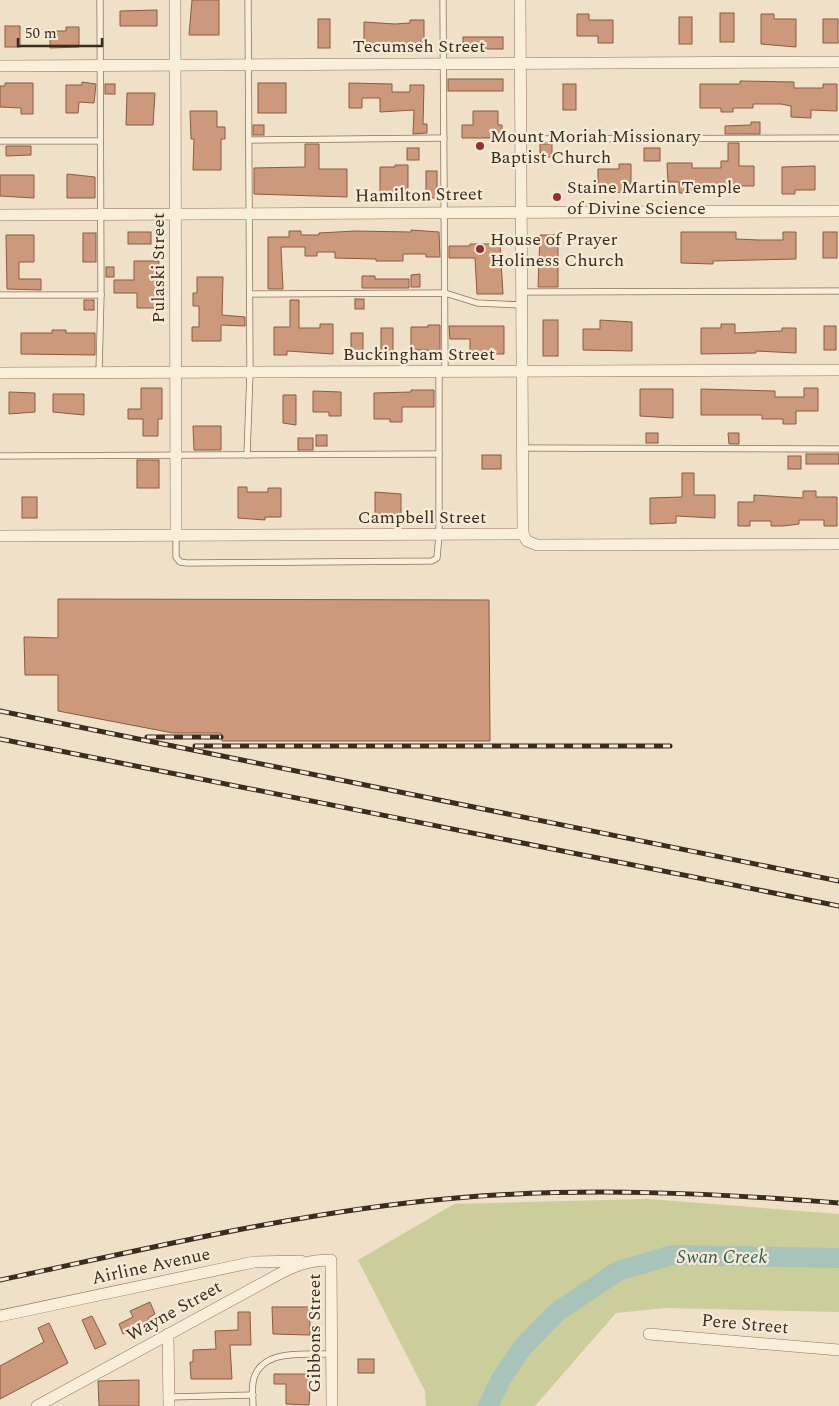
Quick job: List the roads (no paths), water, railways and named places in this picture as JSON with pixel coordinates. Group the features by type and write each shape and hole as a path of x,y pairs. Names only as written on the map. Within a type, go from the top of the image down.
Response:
{"street":[{"name":"Pulaski Street","path":"175,0 176,536"},
{"path":"520,0 523,534"},
{"name":"Tecumseh Street","path":"0,66 839,62"},
{"name":"Hamilton Street","path":"0,215 839,210"},
{"name":"Buckingham Street","path":"0,373 839,370"},
{"name":"Campbell Street","path":"0,536 523,534 527,541 537,545 839,544"},
{"name":"Wayne Street","path":"37,1406 287,1270 310,1261 331,1260"},
{"name":"Gibbons Street","path":"331,1260 332,1406"},
{"name":"Airline Avenue","path":"0,1316 254,1262 310,1261"},
{"path":"168,1334 169,1401"},
{"name":"Pere Street","path":"649,1334 839,1350"}],"lane":[{"path":"99,372 102,295 100,0"},
{"path":"247,455 250,372 248,0"},
{"path":"176,536 176,557 180,562 432,561 437,558 445,293 443,0"},
{"path":"249,140 444,138"},
{"path":"520,139 839,138"},
{"path":"0,141 100,141"},
{"path":"521,292 839,291"},
{"path":"250,294 445,293 477,303 522,305"},
{"path":"0,295 102,295"},
{"path":"522,448 839,449"},
{"path":"0,456 439,454"},
{"path":"253,1406 253,1379 257,1372 277,1356 331,1354"},
{"path":"169,1401 253,1395"}],"waterway":[{"name":"Swan Creek","path":"488,1406 501,1379 522,1348 557,1312 618,1271 672,1255 839,1258"}],"railway":[{"path":"0,711 839,881"},
{"path":"147,737 221,737"},
{"path":"0,739 839,906"},
{"path":"195,746 670,746"},
{"path":"0,1280 170,1243 284,1221 399,1204 456,1198 600,1192 743,1196 839,1203"}],"place":[{"name":"Mount Moriah Missionary Baptist Church","path":"480,146"},
{"name":"Staine Martin Temple of Divine Science","path":"557,197"},
{"name":"House of Prayer Holiness Church","path":"480,249"}]}
